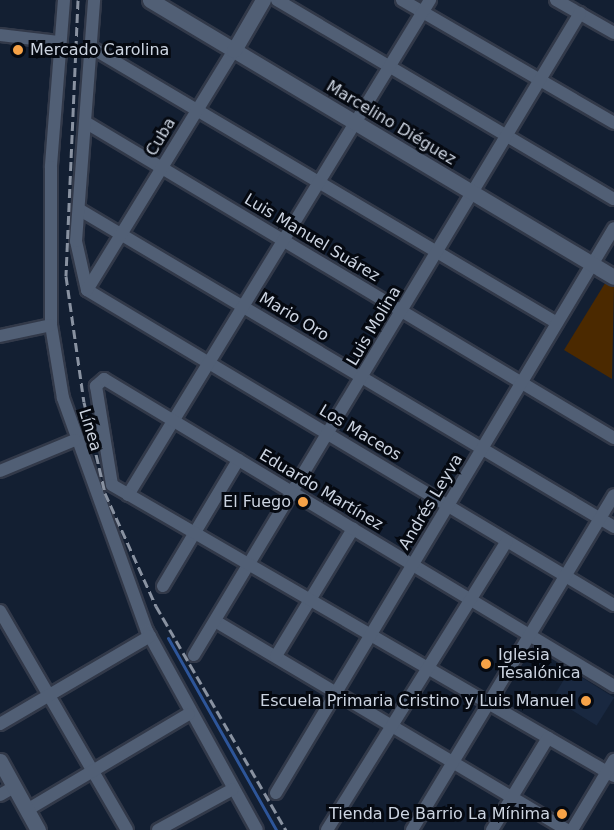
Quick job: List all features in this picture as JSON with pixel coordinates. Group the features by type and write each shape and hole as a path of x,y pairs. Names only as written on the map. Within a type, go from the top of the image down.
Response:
{"street":[{"name":"Línea","path":"64,0 51,167 51,325 75,440 150,636 189,714 257,830"},
{"path":"87,290 76,242 94,0"},
{"name":"Marcelino Diéguez","path":"150,0 614,277"},
{"name":"Cuba","path":"87,290 263,0"},
{"path":"277,0 614,199"},
{"path":"402,0 614,123"},
{"path":"128,495 388,65 430,0"},
{"path":"562,1 614,33"},
{"name":"Luis Molina","path":"194,655 329,434 580,13"},
{"path":"0,35 59,42"},
{"path":"92,48 557,323"},
{"name":"Luis Manuel Suárez","path":"86,122 614,438"},
{"name":"Mario Oro","path":"80,210 614,526"},
{"name":"Andrés Leyva","path":"276,793 614,228"},
{"name":"Los Maceos","path":"87,290 614,605"},
{"path":"0,336 51,325"},
{"name":"Línea","path":"104,379 94,392 105,464 112,485 251,563 610,774"},
{"name":"Eduardo Martínez","path":"104,379 614,686"},
{"path":"0,471 75,440"},
{"path":"163,586 238,460"},
{"path":"412,830 614,495"},
{"path":"276,656 353,528"},
{"path":"327,830 395,727 507,541"},
{"path":"0,611 127,830"},
{"path":"215,621 395,727 511,800 567,830"},
{"path":"0,723 150,636"},
{"path":"27,810 189,714"},
{"path":"492,830 548,738"},
{"path":"572,830 610,774 614,760"},
{"path":"0,761 38,830"},
{"path":"0,795 14,787"},
{"path":"158,830 233,789"}],"shaded area":[{"path":"607,280 614,285 612,379 564,350"},
{"name":"Escuela Primaria Cristino y Luis Manuel","path":"570,670 614,697 597,726 553,698"}],"waterway":[{"path":"168,638 276,830"}],"railway":[{"path":"78,0 66,276 84,402 105,493 156,606 286,830"}],"place":[{"name":"Mercado Carolina","path":"18,50"},
{"name":"El Fuego","path":"303,502"},
{"name":"Iglesia Tesalónica","path":"486,664"},
{"name":"Escuela Primaria Cristino y Luis Manuel","path":"586,701"},
{"name":"Tienda De Barrio La Mínima","path":"562,814"}]}
